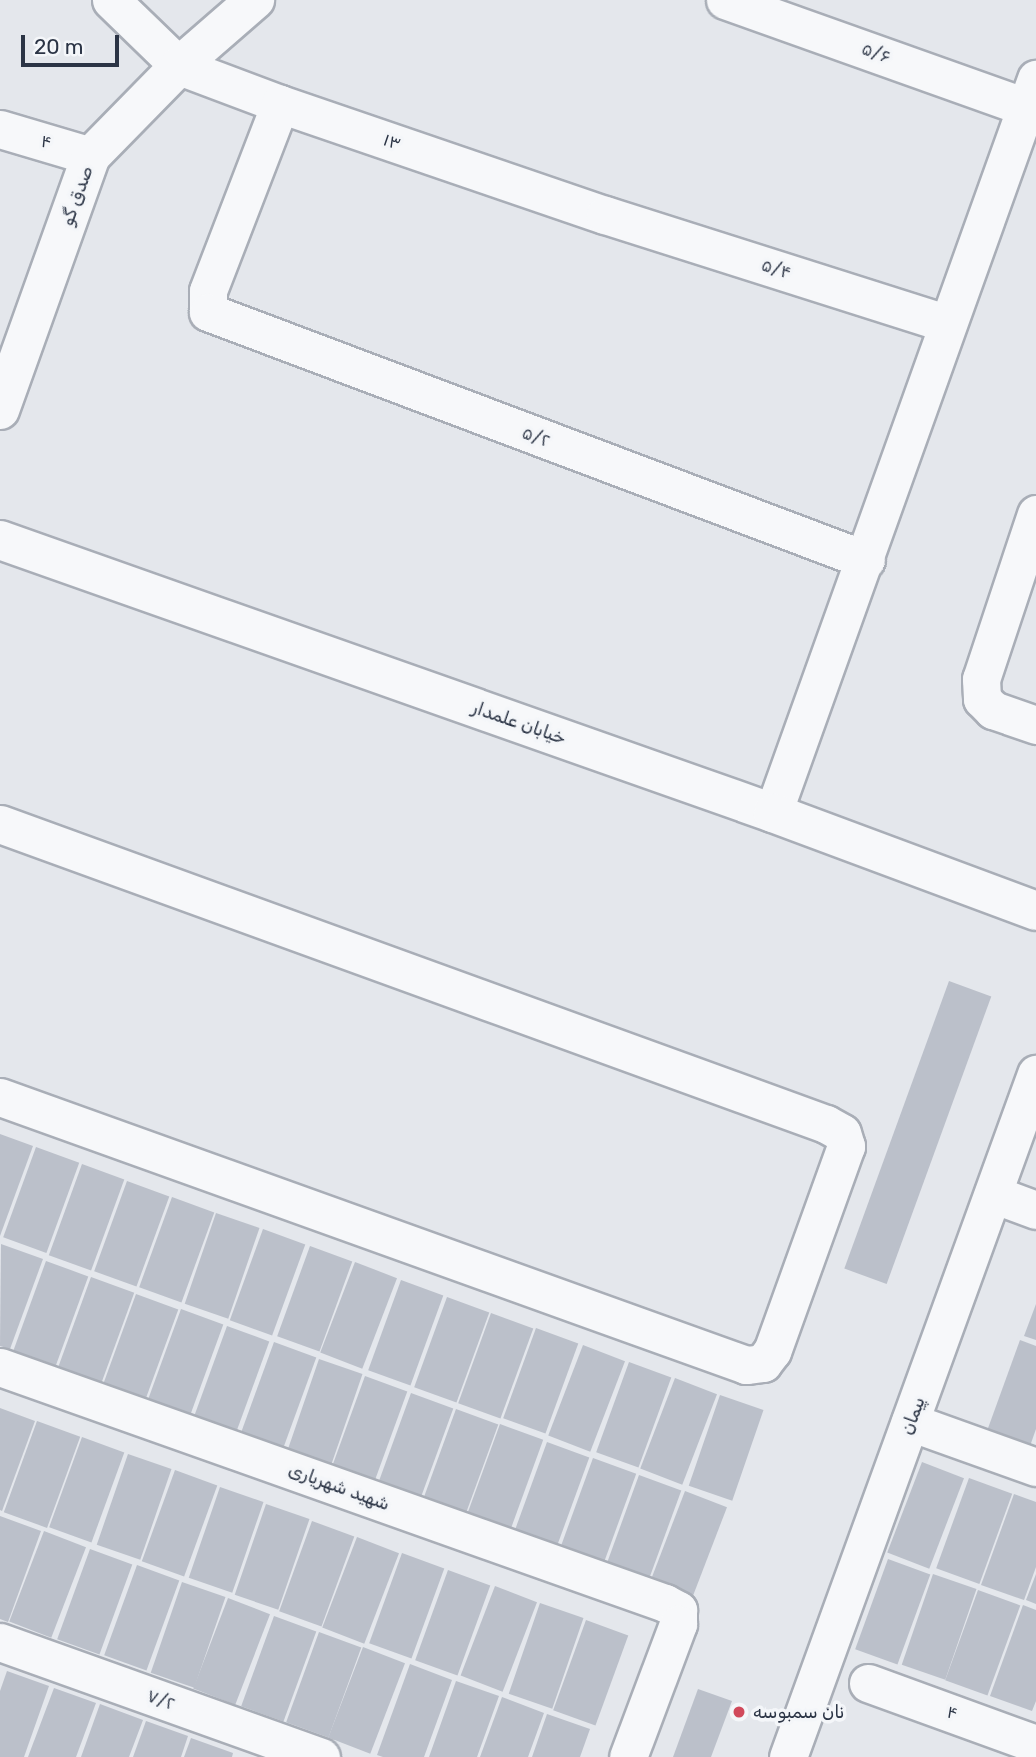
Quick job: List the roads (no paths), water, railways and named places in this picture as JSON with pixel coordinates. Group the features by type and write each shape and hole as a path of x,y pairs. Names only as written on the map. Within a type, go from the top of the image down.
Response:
{"street":[{"path":"111,0 179,66"},
{"name":"صدق گو","path":"0,410 91,156 179,66 254,0"},
{"name":"۵/۶","path":"725,0 1031,93"},
{"name":"۱۳","path":"179,66 280,104 605,215"},
{"path":"773,813 866,560 946,323 1031,93"},
{"name":"۵/۲","path":"280,104 208,291 208,312 219,319 866,560"},
{"name":"۴","path":"0,129 91,156"},
{"name":"۵/۴","path":"605,215 946,323"},
{"path":"1036,514 981,678 982,699 993,710 1036,725"},
{"name":"خیابان علمدار","path":"0,540 773,813 1036,911"},
{"path":"0,824 826,1124 842,1133 846,1146 772,1351 763,1363 746,1365 0,1097"},
{"name":"پیمان","path":"788,1757 1036,1074"},
{"path":"993,1194 1032,1208"},
{"name":"شهید شهریاری","path":"0,1367 652,1598 678,1610 678,1624 628,1757"},
{"path":"910,1422 1036,1466"},
{"name":"۷/۲","path":"0,1642 321,1757"},
{"name":"۴","path":"868,1683 1036,1744"}],"place":[{"name":"نان سمبوسه","path":"739,1712"}]}
